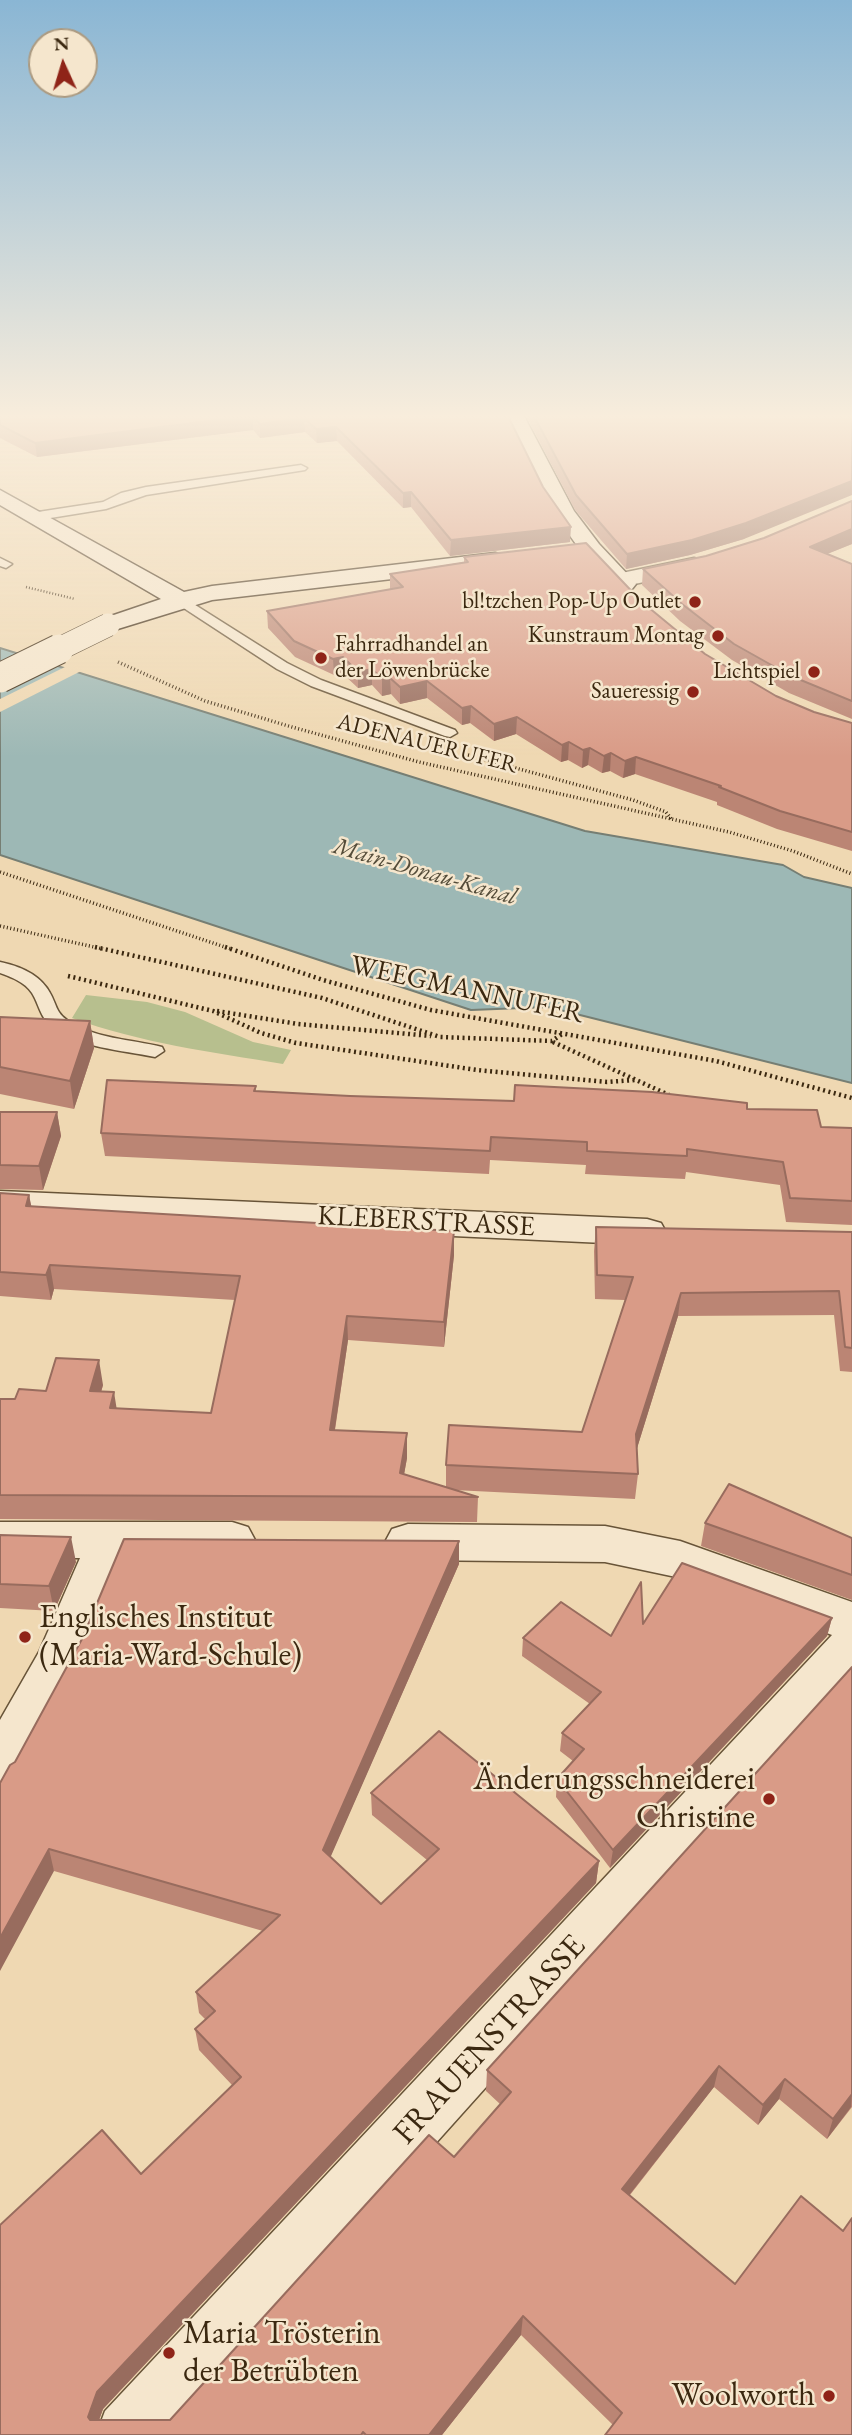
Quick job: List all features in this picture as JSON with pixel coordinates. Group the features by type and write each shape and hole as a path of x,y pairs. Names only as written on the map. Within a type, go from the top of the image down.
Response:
{"street":[{"path":"61,530 181,600"},
{"path":"578,530 591,549 643,604"},
{"path":"562,552 591,549"},
{"path":"621,580 719,557"},
{"path":"0,678 108,625 181,600 231,590 511,558"},
{"name":"KLEBERSTRASSE","path":"0,1203 688,1234"},
{"path":"0,1767 60,1660 111,1539"},
{"path":"0,1540 267,1540"},
{"path":"365,1541 606,1544 680,1559 852,1622"},
{"name":"FRAUENSTRASSE","path":"129,2435 852,1646"}],"lane":[{"path":"181,600 282,666 450,733"},
{"path":"6,969 38,988 46,1011 65,1028 117,1044 155,1051"}],"path":[{"path":"26,587 132,617"},
{"name":"ADENAUERUFER","path":"115,661 205,701 292,727 419,762 729,832 793,851 852,874"},
{"name":"WEEGMANNUFER","path":"0,872 323,980 431,1010 716,1061 852,1098"},
{"path":"0,926 322,998 440,1037"},
{"path":"6,969 43,970 213,1010 298,1024 440,1037 552,1041 671,1095"},
{"path":"213,1010 261,1033 296,1043 477,1070 607,1082 635,1080"},
{"path":"552,1041 563,1034"}],"green space":[{"path":"86,995 147,1002 185,1012 253,1042 291,1050 283,1064 176,1046 124,1034 72,1018"}],"water":[{"name":"Main-Donau-Kanal","path":"0,648 585,831 783,865 804,877 852,888 852,1083 548,1007 471,1010 0,855"}],"pier":[{"path":"69,665 83,670 0,712 0,699"}],"building":[{"path":"442,530 547,530 451,540"},
{"path":"606,530 725,530 692,540 627,554"},
{"path":"784,530 851,530 810,547 852,564 852,701 791,676 734,644 682,604 643,569 706,556"},
{"path":"586,543 642,602 705,654 776,696 814,712 852,723 852,832 780,811 719,787 721,786 636,757 625,761 611,753 604,756 590,748 583,750 569,742 562,745 517,717 494,724 471,706 462,708 427,681 400,687 390,678 382,679 372,669 358,672 343,657 333,659 294,641 267,611 403,587 390,574 468,562 464,557"},
{"path":"0,1017 90,1021 70,1081 0,1067"},
{"path":"107,1080 256,1086 254,1091 350,1096 514,1101 515,1085 652,1092 747,1103 747,1109 817,1110 821,1127 852,1128 852,1201 790,1198 783,1162 687,1149 687,1156 587,1151 587,1142 491,1137 490,1151 101,1133"},
{"path":"0,1112 57,1112 39,1166 0,1165"},
{"path":"0,1193 29,1195 26,1206 454,1231 444,1322 347,1316 330,1430 407,1433 400,1473 478,1497 0,1495 0,1399 15,1399 19,1389 46,1391 56,1358 99,1360 90,1391 114,1392 110,1408 211,1413 240,1276 50,1265 46,1275 0,1272"},
{"path":"596,1227 852,1232 852,1348 845,1347 839,1291 681,1293 636,1434 638,1474 446,1465 449,1425 582,1432 633,1277 597,1275"},
{"path":"729,1484 852,1538 852,1575 705,1523"},
{"path":"0,1535 71,1537 49,1586 0,1584"},
{"path":"124,1539 459,1541 323,1850 381,1904 439,1849 371,1793 439,1731 599,1861 97,2392 88,2417 90,2420 170,2420 429,2135 454,2157 511,2092 487,2070 852,1667 852,2094 833,2119 785,2079 763,2105 719,2066 622,2189 735,2284 801,2196 843,2231 852,2218 852,2435 605,2435 622,2413 523,2316 429,2435 366,2435 363,2432 361,2435 0,2435 0,2225 102,2130 141,2174 241,2077 195,2029 215,2011 196,1992 280,1915 49,1849 0,1938 0,1783 10,1765 15,1762 82,1639"},
{"path":"682,1563 832,1618 613,1850 557,1779 584,1749 562,1733 601,1692 523,1638 561,1602 611,1636 641,1582 643,1624"}],"place":[{"name":"bl!tzchen Pop-Up Outlet","path":"695,602"},
{"name":"Kunstraum Montag","path":"718,636"},
{"name":"Fahrradhandel an der Löwenbrücke","path":"321,658"},
{"name":"Lichtspiel","path":"814,672"},
{"name":"Saueressig","path":"693,692"},
{"name":"Englisches Institut (Maria-Ward-Schule)","path":"25,1637"},
{"name":"Änderungsschneiderei Christine","path":"769,1799"},
{"name":"Maria Trösterin der Betrübten","path":"169,2353"},
{"name":"Woolworth","path":"829,2396"}]}
